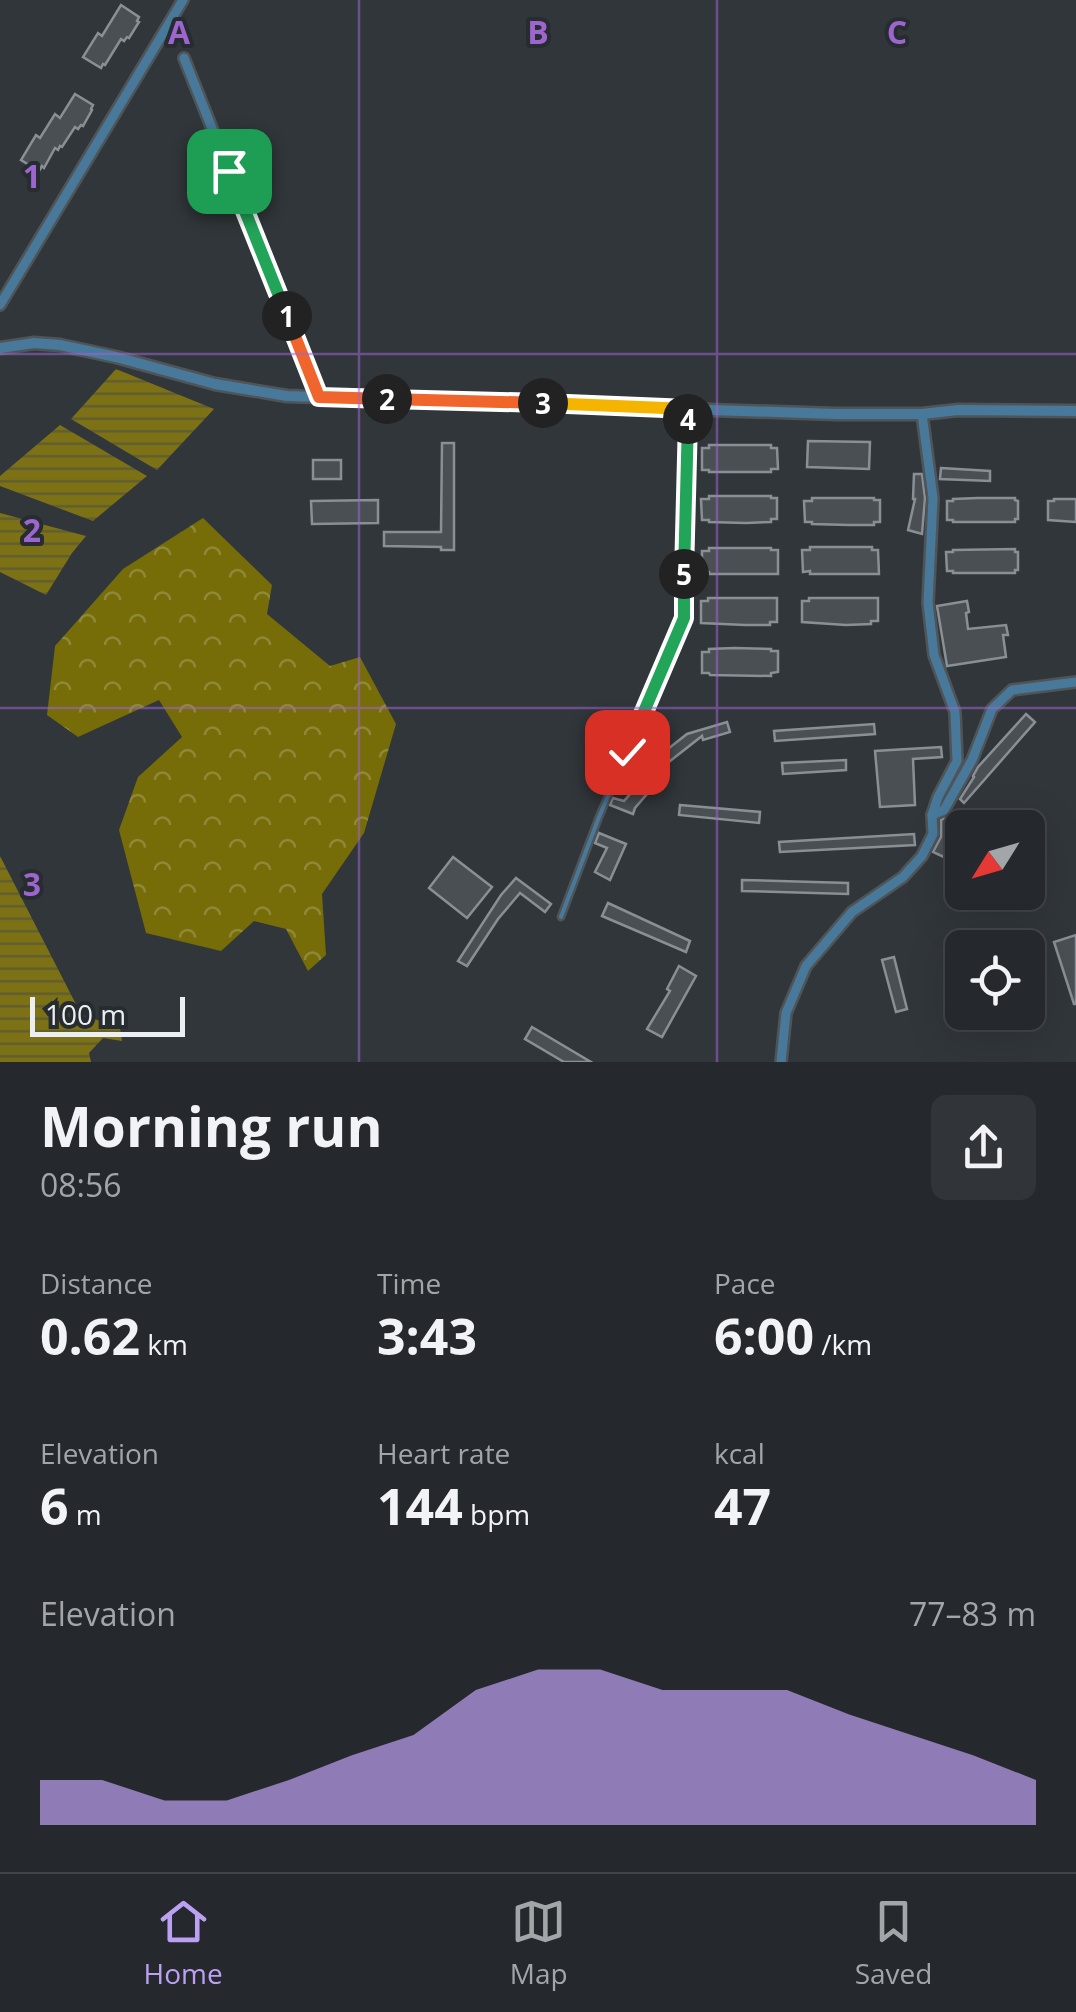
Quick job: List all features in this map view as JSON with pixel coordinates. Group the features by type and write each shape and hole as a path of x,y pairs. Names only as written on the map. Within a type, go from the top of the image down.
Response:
{"street":[{"path":"0,306 183,0"},
{"path":"184,58 319,397"},
{"path":"0,348 60,344 215,384 319,397 922,414 958,410 1076,411"},
{"path":"781,1062 786,1012 806,966 852,912 903,877 922,856 933,834 932,816 938,798 957,761 955,712 934,655 928,603 933,498 922,414"},
{"path":"932,816 944,810 972,760 992,709 1012,690 1076,682"}],"lane":[{"path":"561,917 684,618 689,409"}],"green space":[{"path":"203,518 272,585 267,614 330,666 360,657 396,724 364,833 322,894 326,955 308,971 286,929 254,921 221,951 146,933 119,830 138,777 182,737 159,700 78,737 47,715 55,646 123,569"}],"shaded area":[{"path":"116,369 214,409 157,470 71,419"},
{"path":"60,425 147,476 93,521 0,486 0,476"},
{"path":"0,513 86,536 46,595 0,572"},
{"path":"0,856 81,1014 120,1028 122,1041 103,1038 89,1053 91,1062 0,1062"}],"building":[{"path":"121,5 139,17 139,22 129,38 121,39 101,68 83,57"},
{"path":"75,94 93,105 83,126 75,127 39,171 21,160 36,135 40,138 55,114 60,118"},
{"path":"808,441 870,442 869,469 807,467"},
{"path":"442,443 454,443 454,550 384,546 384,532 441,532"},
{"path":"771,445 777,448 778,469 702,470 702,448"},
{"path":"313,460 341,460 341,479 313,479"},
{"path":"941,468 990,471 990,481 940,479"},
{"path":"914,474 922,474 922,534 908,530 915,499"},
{"path":"777,498 777,519 746,523 702,520 701,499"},
{"path":"1015,498 1015,522 947,520 947,501 953,499"},
{"path":"1076,499 1076,522 1048,520 1048,501"},
{"path":"378,500 378,523 312,524 311,501"},
{"path":"880,500 880,522 805,522 804,501"},
{"path":"872,547 878,550 879,574 803,572 802,550"},
{"path":"1015,549 1015,573 947,571 946,552"},
{"path":"778,550 778,574 702,572 702,551"},
{"path":"777,598 777,622 701,623 701,601"},
{"path":"878,598 878,621 846,625 802,622 802,601"},
{"path":"967,601 968,629 1006,625 1006,657 947,666 937,606"},
{"path":"734,648 778,651 778,672 771,676 702,673 702,652"},
{"path":"1026,714 1035,722 964,803 960,799 978,767"},
{"path":"727,722 730,732 703,740 702,736 665,765 659,756 687,734"},
{"path":"874,724 875,734 775,741 774,731"},
{"path":"941,747 942,757 913,759 915,805 880,807 875,751"},
{"path":"846,760 846,770 783,774 782,763"},
{"path":"651,770 661,778 633,814 610,805 613,798 624,801"},
{"path":"680,805 760,812 759,823 679,815"},
{"path":"945,818 945,858 933,852 941,837 941,820"},
{"path":"599,833 626,844 610,880 595,872 607,848 595,843"},
{"path":"914,834 915,845 780,852 779,842"},
{"path":"453,857 492,887 467,918 429,888"},
{"path":"516,878 551,904 545,912 520,893 467,966 458,961 501,895"},
{"path":"742,880 848,883 848,894 742,891"},
{"path":"608,903 690,941 686,952 602,916"},
{"path":"1076,935 1076,1004 1074,1004 1054,942"},
{"path":"894,957 907,1009 896,1012 882,960"},
{"path":"679,966 696,976 662,1037 647,1029 670,991 667,989"},
{"path":"532,1027 591,1062 564,1062 525,1039"}],"route":[{"path":"229,171 319,397 689,409 684,618 627,752"}]}
